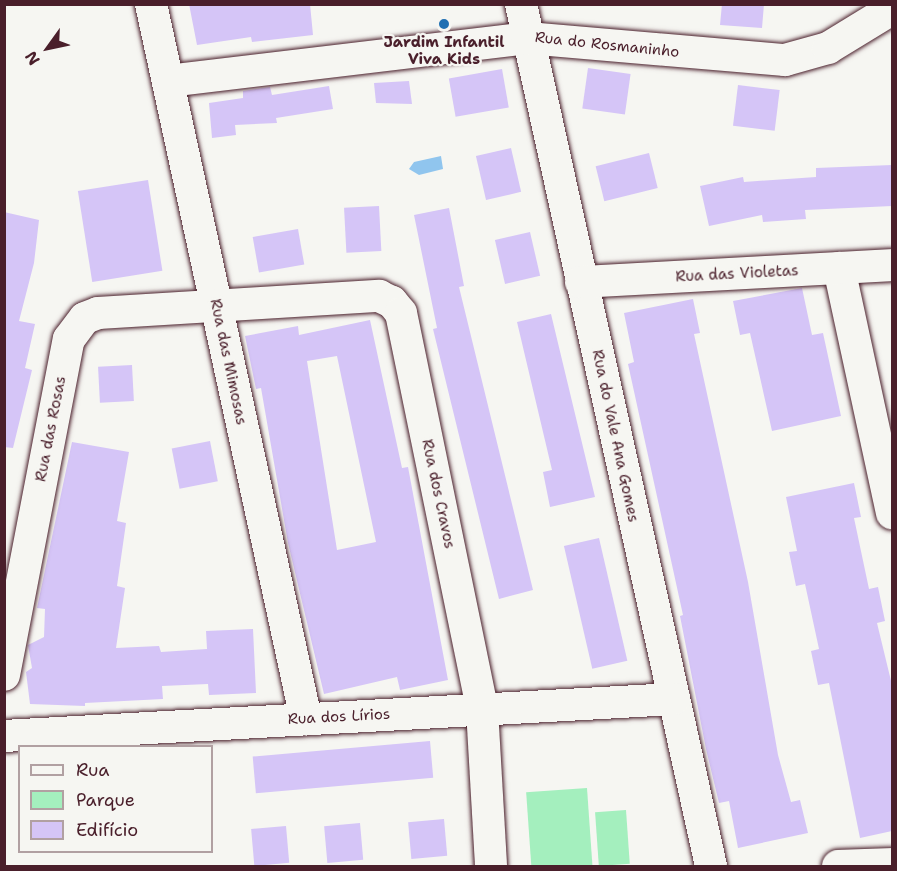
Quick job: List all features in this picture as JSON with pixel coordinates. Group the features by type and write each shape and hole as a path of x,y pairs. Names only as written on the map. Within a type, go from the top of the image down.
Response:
{"street":[{"name":"Rua das Mimosas","path":"151,4 306,719"},
{"name":"Rua do Vale Ana Gomes","path":"521,4 711,867"},
{"name":"Rua do Rosmaninho","path":"168,81 527,38 785,60 828,48 892,9"},
{"name":"Rua das Violetas","path":"582,282 892,265"},
{"path":"838,268 892,513"},
{"name":"Rua dos Cravos","path":"216,305 379,297 392,302 401,313 482,709 491,867"},
{"name":"Rua das Rosas","path":"4,675 69,339 85,318 99,313 216,305"},
{"name":"Rua dos Lírios","path":"4,736 674,699"},
{"path":"838,867 892,864"}],"green space":[{"path":"587,788 592,866 531,866 526,792"},
{"path":"626,810 630,864 599,866 595,812"}],"water":[{"path":"441,156 443,169 419,175 409,169 414,162"}],"building":[{"path":"189,4 310,4 313,35 252,42 251,37 197,45"},
{"path":"722,4 764,4 762,28 720,25"},
{"path":"588,68 631,74 625,115 582,109"},
{"path":"502,69 509,107 456,117 449,78"},
{"path":"409,81 412,104 376,103 374,83"},
{"path":"738,85 780,90 775,131 733,126"},
{"path":"329,86 333,109 276,118 277,123 235,125 236,135 212,138 209,103 243,98 243,91 270,87 272,95"},
{"path":"511,148 521,192 486,200 476,156"},
{"path":"649,153 658,188 604,201 596,166"},
{"path":"892,165 892,206 805,210 806,219 763,222 762,215 709,226 700,186 743,177 744,182 816,177 816,168"},
{"path":"148,180 162,271 92,282 78,191"},
{"path":"379,206 381,251 346,253 344,208"},
{"path":"449,208 464,286 459,287 533,590 499,599 433,329 437,328 414,215"},
{"path":"4,212 39,220 34,263 19,321 35,324 25,368 32,370 13,448 4,447"},
{"path":"298,229 304,264 259,272 253,237"},
{"path":"530,232 540,276 505,284 495,240"},
{"path":"802,288 812,335 823,333 841,416 772,431 750,333 740,335 733,301"},
{"path":"693,299 700,333 694,334 748,582 778,755 791,802 800,800 808,833 738,848 729,801 719,803 706,749 680,616 683,615 628,364 634,362 624,313"},
{"path":"551,314 595,497 550,507 543,472 552,470 517,322"},
{"path":"370,320 402,468 408,467 448,680 400,690 397,677 324,694 288,543 261,388 256,389 245,336 298,326 299,335","holes":["337,356 376,542 337,550 307,361"]},
{"path":"132,365 134,401 100,403 98,367"},
{"path":"210,441 218,481 180,489 172,448"},
{"path":"72,442 129,452 117,521 126,523 117,586 125,588 116,648 159,646 161,652 207,649 206,631 253,629 256,693 209,695 208,684 162,686 163,699 85,703 85,706 30,704 26,672 32,668 28,645 44,637 45,609 37,608"},
{"path":"854,483 861,517 854,518 869,589 878,587 885,621 877,623 892,685 892,831 860,838 829,683 818,685 811,651 819,649 805,584 796,586 789,552 797,551 786,497"},
{"path":"599,538 627,661 592,669 564,546"},
{"path":"430,741 433,778 256,793 253,757"},
{"path":"444,819 447,856 411,859 408,822"},
{"path":"360,823 363,860 327,863 324,826"},
{"path":"286,826 289,863 254,866 251,829"}],"place":[{"name":"Jardim Infantil Viva Kids","path":"444,24"}]}
